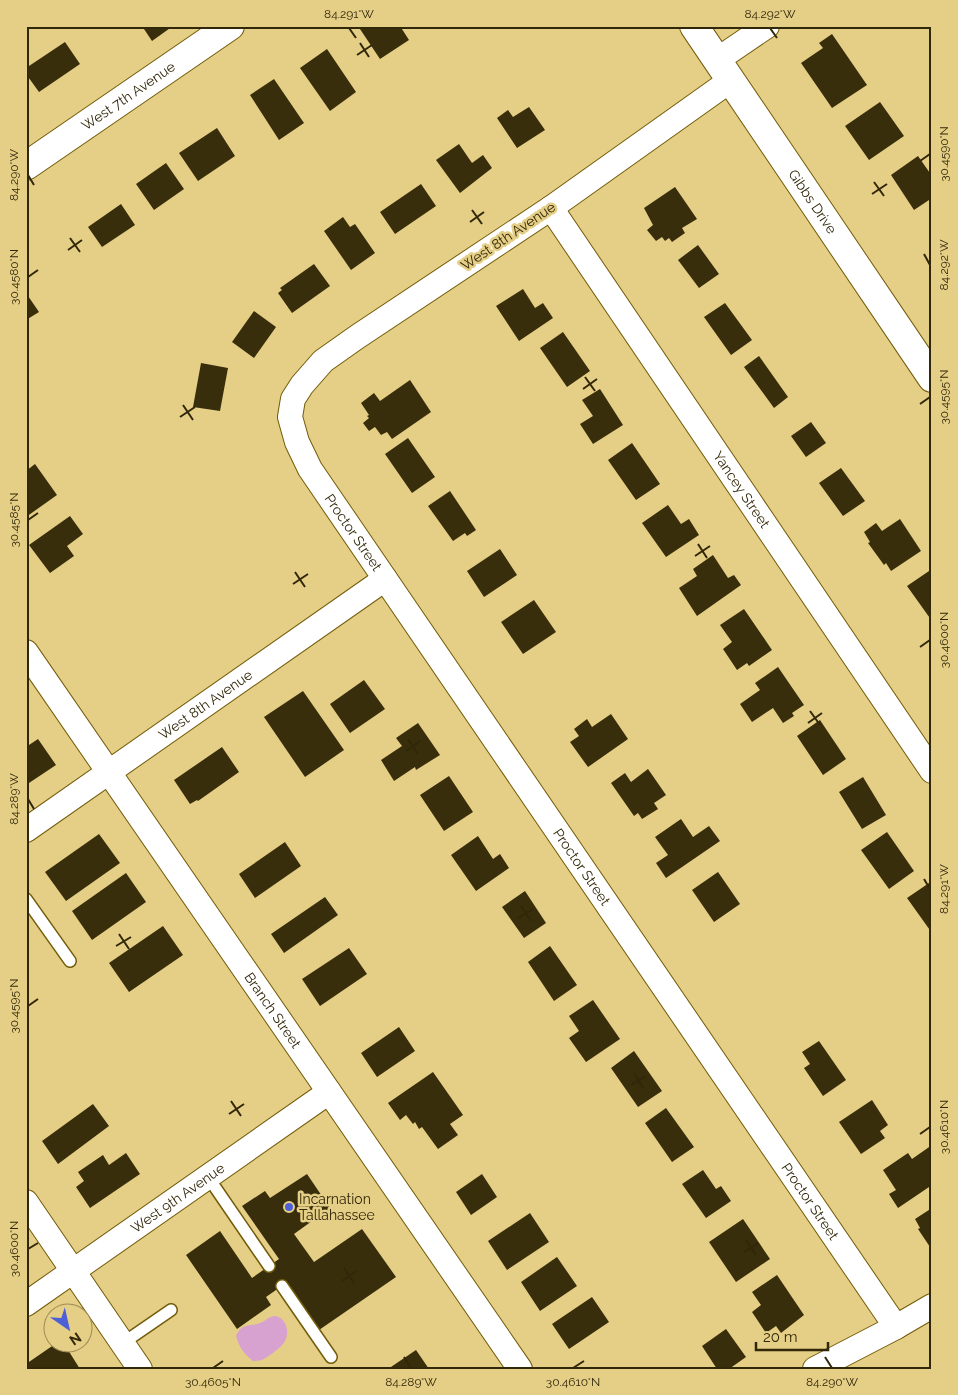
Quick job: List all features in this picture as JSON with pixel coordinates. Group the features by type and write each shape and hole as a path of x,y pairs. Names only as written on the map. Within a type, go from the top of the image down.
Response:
{"street":[{"name":"West 7th Avenue","path":"26,166 230,26"},
{"name":"Gibbs Drive","path":"694,26 932,378"},
{"name":"West 8th Avenue","path":"293,399 302,385 323,361 357,336 550,208 724,70 767,26"},
{"name":"Yancey Street","path":"550,208 932,770"},
{"name":"Proctor Street","path":"293,399 290,417 297,442 310,469 896,1327"},
{"name":"West 8th Avenue","path":"26,830 385,579"},
{"name":"Branch Street","path":"26,652 520,1369"},
{"name":"West 9th Avenue","path":"26,1304 330,1092"},
{"path":"26,1202 140,1369"},
{"path":"816,1369 932,1306"}],"lane":[{"path":"26,899 70,961"},
{"path":"208,1178 268,1266"},
{"path":"282,1286 331,1357"},
{"path":"123,1343 171,1310"}],"shaded area":[{"path":"274,1316 285,1322 287,1336 283,1344 266,1358 253,1361 242,1350 236,1336 244,1327 260,1323"}],"building":[{"path":"142,26 173,26 152,41"},
{"path":"358,26 400,26 409,40 380,59"},
{"path":"832,34 867,85 832,108 801,63 823,48 819,43"},
{"path":"65,42 80,64 39,92 26,74 26,68"},
{"path":"327,49 356,92 330,111 300,68"},
{"path":"274,79 304,123 279,140 250,95"},
{"path":"880,102 904,136 869,160 845,126"},
{"path":"529,107 545,130 517,148 497,118 508,110 513,117"},
{"path":"217,128 235,156 198,181 179,153"},
{"path":"459,144 472,163 483,155 492,168 460,193 436,160"},
{"path":"918,156 932,176 932,198 914,210 891,175"},
{"path":"166,163 184,189 154,210 136,184"},
{"path":"421,184 436,206 395,234 380,212"},
{"path":"675,187 697,219 682,228 685,233 672,242 669,238 665,241 662,237 656,241 647,230 653,225 644,208"},
{"path":"121,204 135,225 102,247 88,227"},
{"path":"343,217 350,227 355,224 375,253 351,270 324,231"},
{"path":"698,245 719,274 699,288 678,260"},
{"path":"314,264 330,286 292,313 278,293 282,290 280,288"},
{"path":"523,289 535,308 543,303 553,318 519,341 496,306"},
{"path":"26,293 39,312 26,320"},
{"path":"725,303 752,340 731,355 704,317"},
{"path":"254,311 276,327 254,358 232,342"},
{"path":"563,332 590,371 567,387 540,348"},
{"path":"759,356 788,397 774,408 744,367"},
{"path":"201,363 228,368 220,411 193,407"},
{"path":"410,380 431,412 392,439 387,432 381,435 375,427 369,431 363,423 369,418 367,416 369,415 361,403 374,393 380,401"},
{"path":"600,389 623,425 593,444 580,424 593,416 582,400"},
{"path":"811,422 826,443 806,457 791,436"},
{"path":"408,438 435,477 412,493 385,454"},
{"path":"632,443 660,484 636,500 608,460"},
{"path":"35,464 57,495 26,517 26,471"},
{"path":"841,468 865,501 843,516 819,483"},
{"path":"450,491 476,530 467,536 465,533 453,541 428,506"},
{"path":"668,505 681,524 689,519 699,535 666,557 642,523"},
{"path":"70,516 83,534 67,546 74,556 50,573 29,545"},
{"path":"900,519 921,551 891,571 886,563 884,565 868,543 870,542 864,532 876,523 882,531"},
{"path":"500,549 517,575 484,597 467,571"},
{"path":"713,555 728,578 734,575 741,585 697,616 679,588 697,576 693,569"},
{"path":"932,569 932,621 907,586"},
{"path":"534,600 556,632 523,654 501,622"},
{"path":"744,609 772,650 749,666 747,663 737,670 723,649 732,642 720,625"},
{"path":"778,667 804,705 792,713 794,716 783,723 773,708 752,722 740,704 760,690 755,683"},
{"path":"364,680 385,709 350,733 330,704"},
{"path":"303,691 344,750 305,777 264,717"},
{"path":"611,714 628,739 588,767 570,742 579,736 574,729 587,719 592,727"},
{"path":"820,720 846,759 823,775 797,736"},
{"path":"418,723 440,755 416,770 415,767 394,781 381,760 402,746 396,738"},
{"path":"38,739 56,765 26,785 26,747"},
{"path":"222,747 239,772 198,801 190,804 174,780"},
{"path":"648,769 666,795 654,803 658,809 642,819 638,813 634,816 611,783 625,773 631,782"},
{"path":"449,776 473,812 444,831 420,795"},
{"path":"863,777 886,815 862,829 839,792"},
{"path":"681,819 693,837 709,826 720,841 666,878 656,863 668,855 655,837"},
{"path":"887,832 914,871 889,889 861,850"},
{"path":"99,834 120,863 66,901 45,872"},
{"path":"478,836 493,859 500,854 509,868 476,891 451,855"},
{"path":"285,842 301,866 255,898 239,874"},
{"path":"718,872 740,904 714,922 692,890"},
{"path":"126,873 146,902 92,940 72,911"},
{"path":"932,881 932,933 907,898"},
{"path":"525,891 546,923 524,938 502,907"},
{"path":"325,897 338,915 284,953 271,934"},
{"path":"163,926 183,955 129,992 109,963"},
{"path":"550,946 577,985 554,1001 528,962"},
{"path":"349,948 367,974 320,1006 302,979"},
{"path":"593,1000 620,1039 586,1062 569,1038 579,1031 569,1016"},
{"path":"399,1027 415,1051 377,1077 361,1053"},
{"path":"819,1041 846,1080 823,1096 804,1068 810,1064 802,1052"},
{"path":"634,1051 662,1091 638,1107 611,1068"},
{"path":"433,1072 463,1115 450,1124 458,1135 438,1149 422,1127 419,1129 415,1122 413,1124 406,1115 400,1120 388,1103"},
{"path":"872,1100 888,1125 880,1131 885,1138 861,1154 839,1122"},
{"path":"93,1104 109,1126 58,1164 42,1141"},
{"path":"666,1108 694,1147 672,1162 645,1123"},
{"path":"932,1145 932,1185 898,1208 889,1194 896,1190 883,1170 908,1153 912,1159"},
{"path":"126,1153 140,1174 90,1208 76,1187 84,1181 78,1172 103,1155 109,1165"},
{"path":"703,1170 716,1189 721,1186 731,1201 706,1218 682,1184"},
{"path":"307,1174 330,1208 294,1234 314,1262 362,1229 396,1277 319,1330 286,1283 266,1297 271,1305 237,1329 186,1255 220,1231 252,1278 279,1259 242,1206 265,1191 270,1198"},
{"path":"482,1174 497,1197 471,1215 456,1192"},
{"path":"932,1208 932,1250 918,1229 920,1228 915,1219"},
{"path":"530,1213 549,1242 507,1270 488,1241"},
{"path":"743,1219 770,1259 736,1282 709,1242"},
{"path":"557,1257 577,1286 540,1311 521,1282"},
{"path":"777,1275 804,1315 781,1333 776,1326 766,1333 752,1312 761,1305 752,1292"},
{"path":"592,1297 609,1322 569,1349 552,1324"},
{"path":"726,1329 746,1357 729,1369 717,1369 702,1346"},
{"path":"416,1350 429,1369 388,1369"},
{"path":"43,1352 69,1352 80,1369 26,1369 26,1364"}],"place":[{"name":"Incarnation Tallahassee","path":"289,1207"}]}
